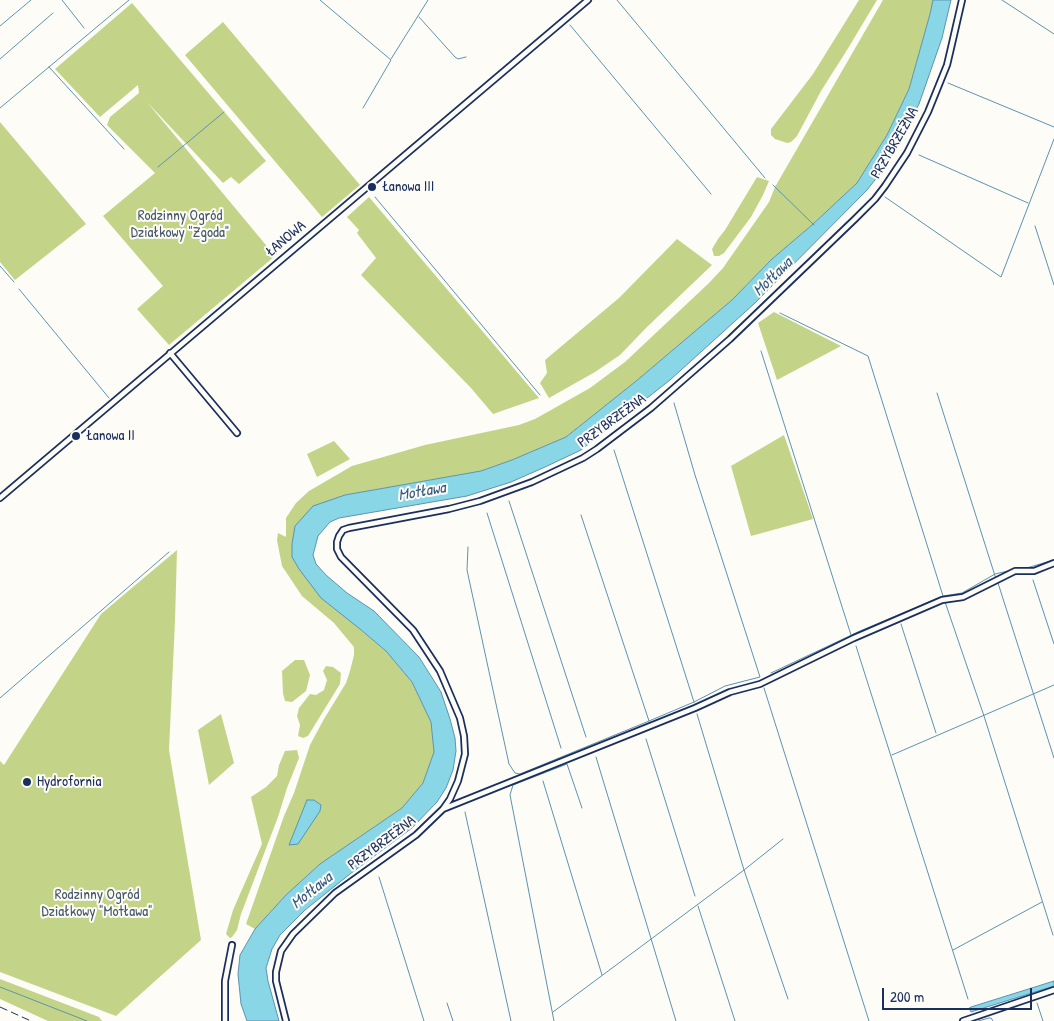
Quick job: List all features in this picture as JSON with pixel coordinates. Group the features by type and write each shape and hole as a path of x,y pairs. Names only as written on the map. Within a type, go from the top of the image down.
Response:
{"street":[{"name":"ŁANOWA","path":"0,498 588,0"},
{"name":"PRZYBRZEŻNA","path":"286,1021 276,981 281,951 293,934 335,893 416,835 443,809 458,781 465,754 460,718 440,671 413,630 341,557 337,549 339,536 343,530 349,528 480,502 532,482 583,458 651,408 730,339 855,219 885,186 907,153 928,112 952,48 962,0"},
{"path":"170,354 237,433"},
{"name":"PRZYBRZEŻNA","path":"443,809 695,708 730,692 760,684 854,638 942,600 963,596 1015,571 1034,571 1054,563"},
{"path":"225,1021 226,981 232,945"},
{"path":"963,1021 1054,990"}],"green space":[{"path":"859,0 877,0 821,91 797,136 787,143 775,139 771,135 771,129 813,74"},
{"path":"883,0 933,0 909,89 887,135 857,183 772,259 732,300 635,382 566,437 481,471 345,495 292,544 360,629 386,651 412,682 431,722 434,752 423,783 402,808 320,864 286,895 255,929 246,924 310,745 346,683 354,655 354,647 334,623 302,596 282,566 277,540 278,533 286,537 286,518 296,503 309,491 352,466 425,445 519,425 535,419 590,388 625,362 723,268 769,202 775,187"},
{"name":"Rodzinny Ogród Działkowy \"Zgoda\"","path":"132,3 266,161 239,184 231,177 223,183 147,102 275,256 169,345 137,309 163,286 103,216 155,173 107,125 110,117 139,93 138,85 100,117 55,69"},
{"path":"223,22 360,185 322,217 185,55"},
{"path":"0,122 86,224 15,280 0,262"},
{"path":"757,177 769,181 763,195 751,217 724,253 714,256 712,249"},
{"path":"369,197 539,398 493,414 471,388 361,275 376,258 357,233 359,230 347,217"},
{"path":"677,239 712,265 620,355 595,372 549,398 540,383 547,373 545,360 619,298"},
{"path":"774,312 841,346 777,380 758,323"},
{"path":"784,435 813,519 751,536 731,466"},
{"path":"334,441 350,459 317,477 307,454"},
{"name":"Rodzinny Ogród Działkowy \"Motława\"","path":"177,550 169,750 201,940 116,1016 0,972 0,761 4,765 101,614"},
{"path":"295,660 304,660 310,675 306,691 292,702 285,701 282,671"},
{"path":"326,666 333,667 341,673 340,684 308,736 303,738 298,736 300,725 297,716 299,708 310,694 316,695 324,690 327,680 323,671"},
{"path":"221,714 234,763 209,785 198,730"},
{"path":"297,750 299,758 278,817 241,914 237,930 230,938 226,934 233,910 262,844 251,797 266,787 277,776 285,751"},
{"path":"0,979 99,1017 102,1021 48,1021 0,999"}],"water":[{"name":"Motława","path":"933,0 951,0 942,38 919,104 886,166 867,190 755,303 670,380 581,450 545,467 511,482 467,496 339,518 330,522 318,536 313,555 316,564 347,593 374,611 419,657 441,692 455,738 456,751 453,770 446,788 437,802 412,828 305,910 280,935 272,949 266,968 279,1021 247,1021 241,1004 238,974 240,955 255,929 286,895 320,864 402,808 423,783 434,752 431,722 412,682 386,651 321,598 299,569 292,557 295,526 313,506 345,495 481,471 512,460 566,437 635,382 732,300 772,259 857,183 887,135 909,89"},
{"path":"307,800 314,800 321,805 320,811 298,844 289,845"},
{"path":"1054,981 1054,986 971,1012 969,1008 971,1007"}],"waterway":[{"path":"0,26 31,0"},
{"path":"62,0 84,28"},
{"path":"0,108 129,0"},
{"path":"320,0 391,60 363,108"},
{"path":"391,59 428,0"},
{"path":"617,0 765,178"},
{"path":"1002,0 1054,34"},
{"path":"0,59 53,13"},
{"path":"419,17 455,57 458,59 466,57"},
{"path":"570,25 711,194"},
{"path":"49,67 124,149"},
{"path":"948,83 1054,127"},
{"path":"158,167 224,112"},
{"path":"885,197 1001,277 1054,139"},
{"path":"919,155 1028,203"},
{"path":"773,185 814,225"},
{"path":"375,197 540,395"},
{"path":"1035,226 1054,285"},
{"path":"0,266 14,282"},
{"path":"19,289 109,398"},
{"path":"780,313 868,356 943,596 984,716 1053,935"},
{"path":"761,351 851,635"},
{"path":"937,393 996,579"},
{"path":"468,547 467,570 509,764 515,773 520,774 649,721 694,702 725,686 760,677 695,475 674,403"},
{"path":"614,450 694,702"},
{"path":"509,501 586,737"},
{"path":"487,513 561,748"},
{"path":"581,515 649,721"},
{"path":"0,698 169,552"},
{"path":"1021,569 1054,560"},
{"path":"771,673 860,631 943,596 962,593 995,574 1012,570"},
{"path":"1033,580 1054,644"},
{"path":"998,583 1054,758"},
{"path":"901,624 936,733"},
{"path":"856,646 968,999"},
{"path":"892,755 1054,685"},
{"path":"764,688 869,1021"},
{"path":"697,714 744,870 788,999"},
{"path":"646,739 695,896"},
{"path":"596,757 676,1021"},
{"path":"554,1021 510,795 513,785 567,764 582,808"},
{"path":"543,781 602,975"},
{"path":"465,812 511,1021"},
{"path":"553,1012 783,839"},
{"path":"379,877 424,1021"},
{"path":"953,950 1042,902"},
{"path":"698,906 735,1021"},
{"path":"0,987 87,1021"},
{"path":"447,1003 453,1021"},
{"path":"1037,1003 1043,1021"},
{"path":"978,1021 989,1018 993,1021"}],"railway":[{"path":"0,1007 31,1021"}],"place":[{"name":"Łanowa III","path":"372,187"},
{"name":"Łanowa II","path":"76,436"},
{"name":"Hydrofornia","path":"27,782"}]}
